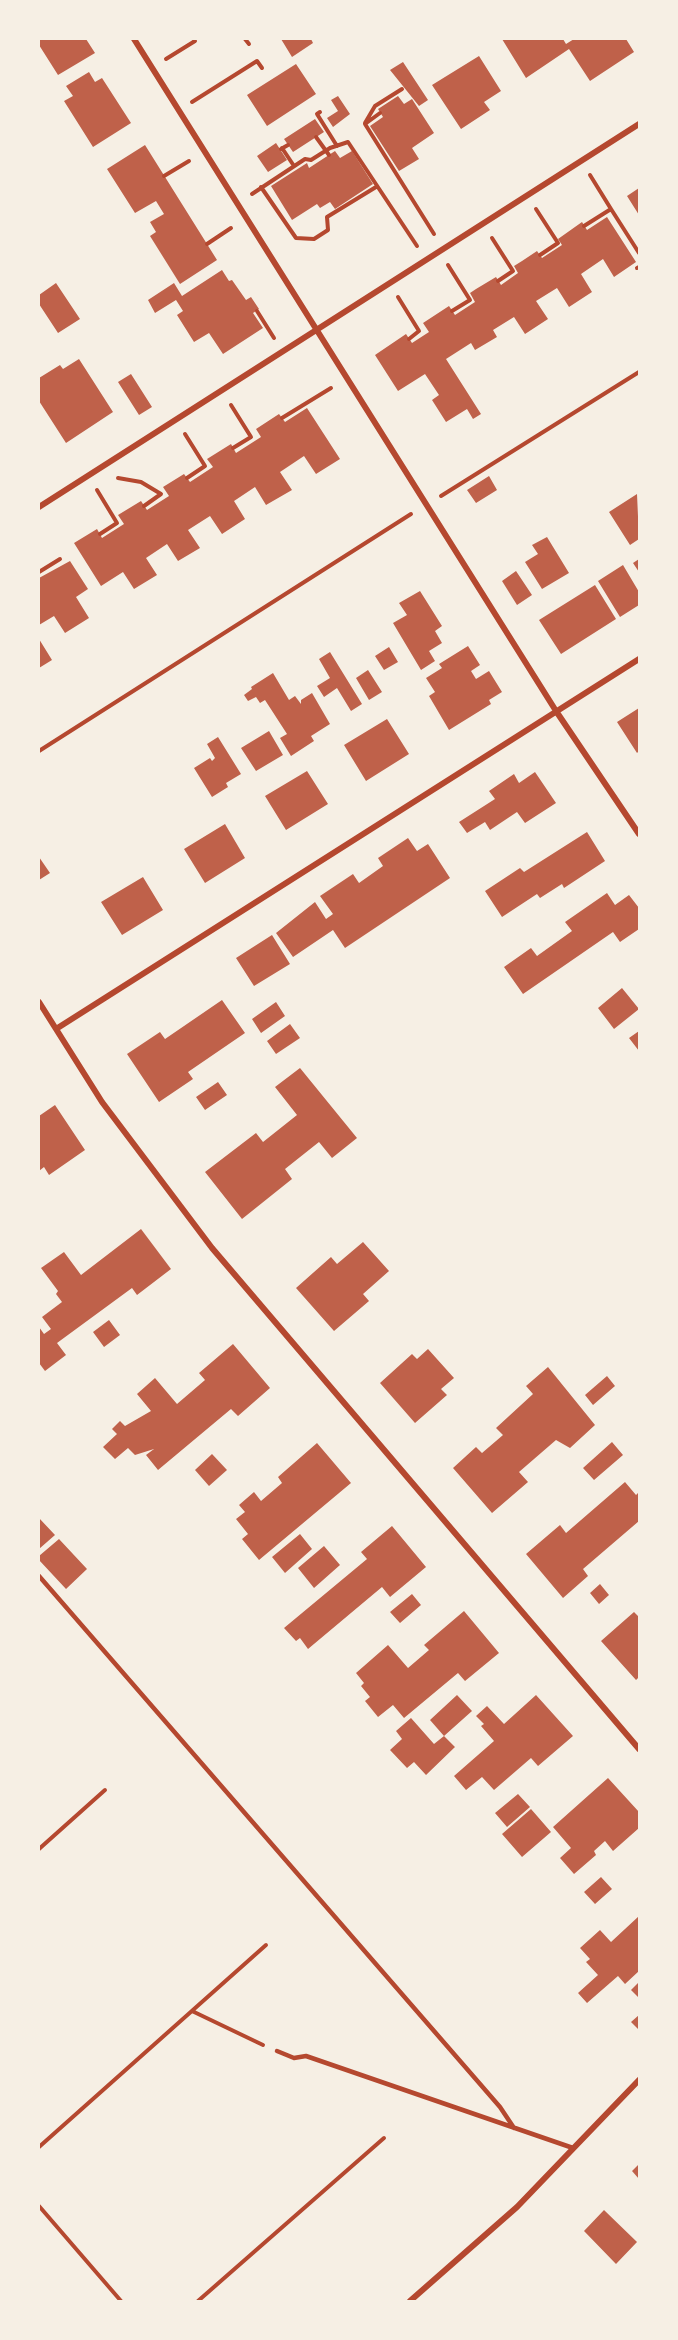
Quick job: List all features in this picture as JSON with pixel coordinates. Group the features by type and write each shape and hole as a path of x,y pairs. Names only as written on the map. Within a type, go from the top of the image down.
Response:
{"street":[{"path":"134,39 556,711 639,834"},
{"path":"39,507 639,124"},
{"path":"56,1029 639,659"},
{"path":"39,1002 102,1102 212,1248 639,1749"},
{"path":"410,2301 517,2206 639,2080"}],"lane":[{"path":"39,1576 500,2107 514,2128"},
{"path":"277,2052 294,2058 306,2056 573,2148"}],"path":[{"path":"245,39 249,44"},
{"path":"161,63 196,40"},
{"path":"192,102 257,61 262,68"},
{"path":"365,124 375,106 402,89"},
{"path":"320,112 317,114 337,146"},
{"path":"365,124 380,113"},
{"path":"365,124 435,236"},
{"path":"316,137 327,153"},
{"path":"251,194 297,166 304,159 311,160 348,142 418,247"},
{"path":"288,145 281,148 297,166"},
{"path":"164,176 189,161"},
{"path":"589,174 639,253"},
{"path":"261,187 296,238 314,239 328,230 327,217 376,187"},
{"path":"536,209 558,243 540,255"},
{"path":"584,226 611,209"},
{"path":"207,244 231,228"},
{"path":"492,237 513,271 498,281"},
{"path":"448,265 470,300 452,311"},
{"path":"398,297 420,332 409,339"},
{"path":"257,311 274,340"},
{"path":"436,499 639,372"},
{"path":"282,418 331,388"},
{"path":"230,405 251,437 234,448"},
{"path":"185,434 206,466 187,478"},
{"path":"115,478 141,482 161,494 144,506"},
{"path":"97,490 117,523 100,534"},
{"path":"39,751 411,514"},
{"path":"39,572 60,559"},
{"path":"39,1849 105,1790"},
{"path":"39,2147 266,1945"},
{"path":"192,2012 277,2052"},
{"path":"198,2301 384,2139"},
{"path":"39,2206 121,2301"}],"building":[{"path":"39,39 86,39 95,53 58,75 39,45"},
{"path":"281,39 311,39 313,43 292,57"},
{"path":"502,39 563,39 566,44 574,39 626,39 634,52 590,81 569,49 526,78"},
{"path":"479,56 501,91 484,102 490,110 461,129 432,85"},
{"path":"403,62 428,100 419,106 390,70"},
{"path":"296,64 316,94 267,126 247,95"},
{"path":"89,72 95,82 102,78 131,123 93,147 64,101 73,96 66,86"},
{"path":"338,96 350,114 333,127 327,118 338,111 331,100"},
{"path":"398,96 404,104 412,99 434,133 412,148 419,159 399,171 370,126 383,117 378,109"},
{"path":"315,119 324,132 293,152 284,139"},
{"path":"276,143 287,160 268,172 257,156"},
{"path":"145,145 217,260 180,284 150,236 156,232 150,222 164,214 156,201 135,213 107,169"},
{"path":"335,151 340,158 352,151 373,184 335,209 330,202 320,208 317,204 292,220 271,186 307,163 309,168"},
{"path":"639,188 639,215 627,196"},
{"path":"607,217 636,262 614,277 603,259 581,274 592,292 569,307 557,288 536,301 548,319 525,334 514,317 493,330 497,337 475,350 471,343 446,359 481,414 473,419 467,409 446,422 432,400 439,395 425,374 398,391 375,355 406,334 412,343 429,332 423,323 449,306 455,315 475,302 470,293 476,289 496,277 501,285 518,273 514,266 537,251 542,258 562,245 558,239 582,222 587,230"},
{"path":"222,270 246,300 251,297 259,309 253,313 263,328 223,354 209,333 194,342 177,315 183,311 176,300 155,313 148,300 174,283 182,296"},
{"path":"56,283 80,319 58,333 39,304 39,295"},
{"path":"79,359 113,412 66,443 39,401 39,378 60,365 63,369"},
{"path":"131,374 152,407 139,415 118,382"},
{"path":"307,408 340,459 316,474 304,456 280,472 292,490 266,505 255,487 234,501 245,519 222,534 210,516 188,530 200,548 178,561 167,544 146,558 157,575 134,589 123,572 101,586 74,543 97,529 102,538 124,524 118,515 141,501 147,510 169,496 163,487 184,474 190,482 213,467 207,459 231,444 236,453 261,437 256,429 279,414 285,422"},
{"path":"489,476 497,490 476,503 467,490"},
{"path":"637,494 639,539 630,545 609,512"},
{"path":"547,537 569,573 542,589 525,562 538,554 532,545"},
{"path":"639,559 639,572 633,563"},
{"path":"70,561 88,589 76,597 89,618 65,633 54,616 39,625 39,578"},
{"path":"623,565 639,592 639,605 620,617 598,581"},
{"path":"516,571 532,595 517,605 502,581"},
{"path":"595,585 616,619 561,654 539,620"},
{"path":"420,591 442,626 435,631 442,643 429,651 435,661 421,670 393,623 407,615 399,603"},
{"path":"39,639 52,660 39,668"},
{"path":"468,646 480,665 471,671 476,679 489,671 502,692 489,700 491,704 449,730 429,696 435,692 426,678 442,668 439,664"},
{"path":"389,647 398,662 384,670 375,656"},
{"path":"330,652 362,704 351,711 337,688 324,697 317,686 330,678 319,659"},
{"path":"368,670 382,692 369,700 356,678"},
{"path":"273,673 289,700 295,696 301,704 301,700 312,693 330,724 311,736 314,741 291,756 280,738 287,734 265,700 260,703 256,697 248,701 244,695 252,689 251,687"},
{"path":"639,708 639,751 637,753 617,722"},
{"path":"387,719 409,754 366,781 344,745"},
{"path":"269,731 283,755 256,771 241,748"},
{"path":"218,737 241,774 226,783 228,787 212,797 194,768 210,758 212,761 215,758 207,744"},
{"path":"307,771 328,804 286,830 265,796"},
{"path":"535,772 556,803 525,823 517,812 490,830 485,822 467,833 459,822 495,799 489,791 514,774 519,783"},
{"path":"225,824 245,858 205,883 184,849"},
{"path":"587,832 605,861 564,888 562,884 540,898 537,894 502,917 485,891 520,868 524,872"},
{"path":"408,838 417,851 428,844 450,878 345,948 333,930 293,957 276,933 315,902 326,919 333,914 320,896 353,874 359,883 383,866 378,858"},
{"path":"39,857 50,873 39,880"},
{"path":"143,877 163,910 122,935 101,902"},
{"path":"607,893 615,905 629,895 639,908 639,929 620,942 613,932 523,994 504,967 531,948 537,956 572,931 565,922"},
{"path":"272,935 290,964 254,986 236,958"},
{"path":"622,988 639,1009 614,1029 598,1008"},
{"path":"222,1000 245,1033 188,1072 193,1079 159,1102 127,1054 160,1032 165,1039"},
{"path":"276,1002 285,1016 261,1033 252,1019"},
{"path":"290,1024 300,1038 276,1054 267,1041"},
{"path":"639,1031 639,1051 629,1038"},
{"path":"300,1068 357,1138 332,1158 319,1142 285,1169 292,1179 242,1219 205,1172 256,1133 263,1142 297,1115 275,1087"},
{"path":"218,1082 227,1095 205,1110 196,1097"},
{"path":"55,1105 85,1150 49,1175 44,1167 39,1171 39,1116"},
{"path":"141,1229 171,1269 137,1295 132,1288 57,1343 66,1355 45,1371 39,1363 39,1327 44,1334 51,1329 42,1317 62,1302 56,1294 58,1291 41,1268 64,1252 81,1275"},
{"path":"363,1242 389,1271 363,1294 369,1301 334,1331 296,1288 331,1257 337,1264"},
{"path":"109,1320 120,1335 104,1347 93,1332"},
{"path":"233,1344 270,1388 238,1416 231,1409 158,1470 146,1455 154,1449 135,1455 128,1448 115,1459 103,1447 117,1434 112,1429 120,1421 125,1426 151,1411 137,1394 155,1378 177,1404 205,1380 199,1373"},
{"path":"428,1349 454,1378 441,1389 447,1395 415,1423 380,1383 412,1354 417,1359"},
{"path":"548,1367 595,1425 570,1448 556,1440 519,1472 528,1482 492,1513 453,1468 476,1447 482,1453 503,1435 496,1428 533,1394 526,1386"},
{"path":"607,1376 615,1386 593,1405 585,1395"},
{"path":"612,1442 623,1455 594,1480 583,1468"},
{"path":"317,1443 351,1483 259,1560 242,1539 248,1534 236,1519 245,1512 239,1505 254,1492 261,1501 282,1483 278,1477"},
{"path":"212,1454 227,1470 209,1486 195,1470"},
{"path":"625,1482 636,1495 639,1492 639,1521 583,1569 588,1576 563,1598 526,1554 560,1525 566,1533"},
{"path":"39,1518 55,1535 39,1549"},
{"path":"392,1526 426,1567 390,1597 382,1587 308,1649 300,1638 296,1641 284,1628 367,1559 361,1552"},
{"path":"300,1534 312,1549 285,1573 272,1557"},
{"path":"59,1539 87,1569 66,1589 39,1560 39,1556"},
{"path":"324,1546 340,1565 314,1588 298,1568"},
{"path":"600,1584 609,1595 599,1604 590,1593"},
{"path":"412,1594 421,1605 400,1623 390,1612"},
{"path":"464,1611 499,1653 465,1681 458,1673 404,1718 393,1705 378,1717 365,1701 370,1697 361,1686 364,1683 356,1673 388,1645 408,1668 429,1650 424,1645"},
{"path":"634,1612 639,1617 639,1677 636,1680 601,1641"},
{"path":"457,1695 472,1711 444,1736 430,1720"},
{"path":"536,1695 573,1736 538,1766 531,1758 494,1790 482,1777 466,1790 454,1776 494,1741 481,1726 484,1724 476,1716 487,1706 504,1724"},
{"path":"411,1718 434,1744 444,1736 455,1747 426,1775 414,1762 407,1768 390,1750 402,1739 396,1731"},
{"path":"608,1778 639,1812 639,1828 613,1851 605,1841 594,1851 596,1855 574,1874 560,1858 571,1848 553,1827"},
{"path":"518,1794 530,1807 507,1827 495,1813"},
{"path":"531,1809 551,1832 522,1857 502,1834"},
{"path":"601,1877 612,1889 595,1904 584,1892"},
{"path":"639,1916 639,1971 625,1984 618,1976 587,2003 578,1993 598,1975 586,1962 590,1959 580,1948 600,1930 611,1942"},
{"path":"639,1982 639,1998 631,1990"},
{"path":"639,2015 639,2030 631,2022"},
{"path":"639,2164 639,2179 632,2171"},
{"path":"604,2210 637,2242 616,2264 584,2231"}]}
